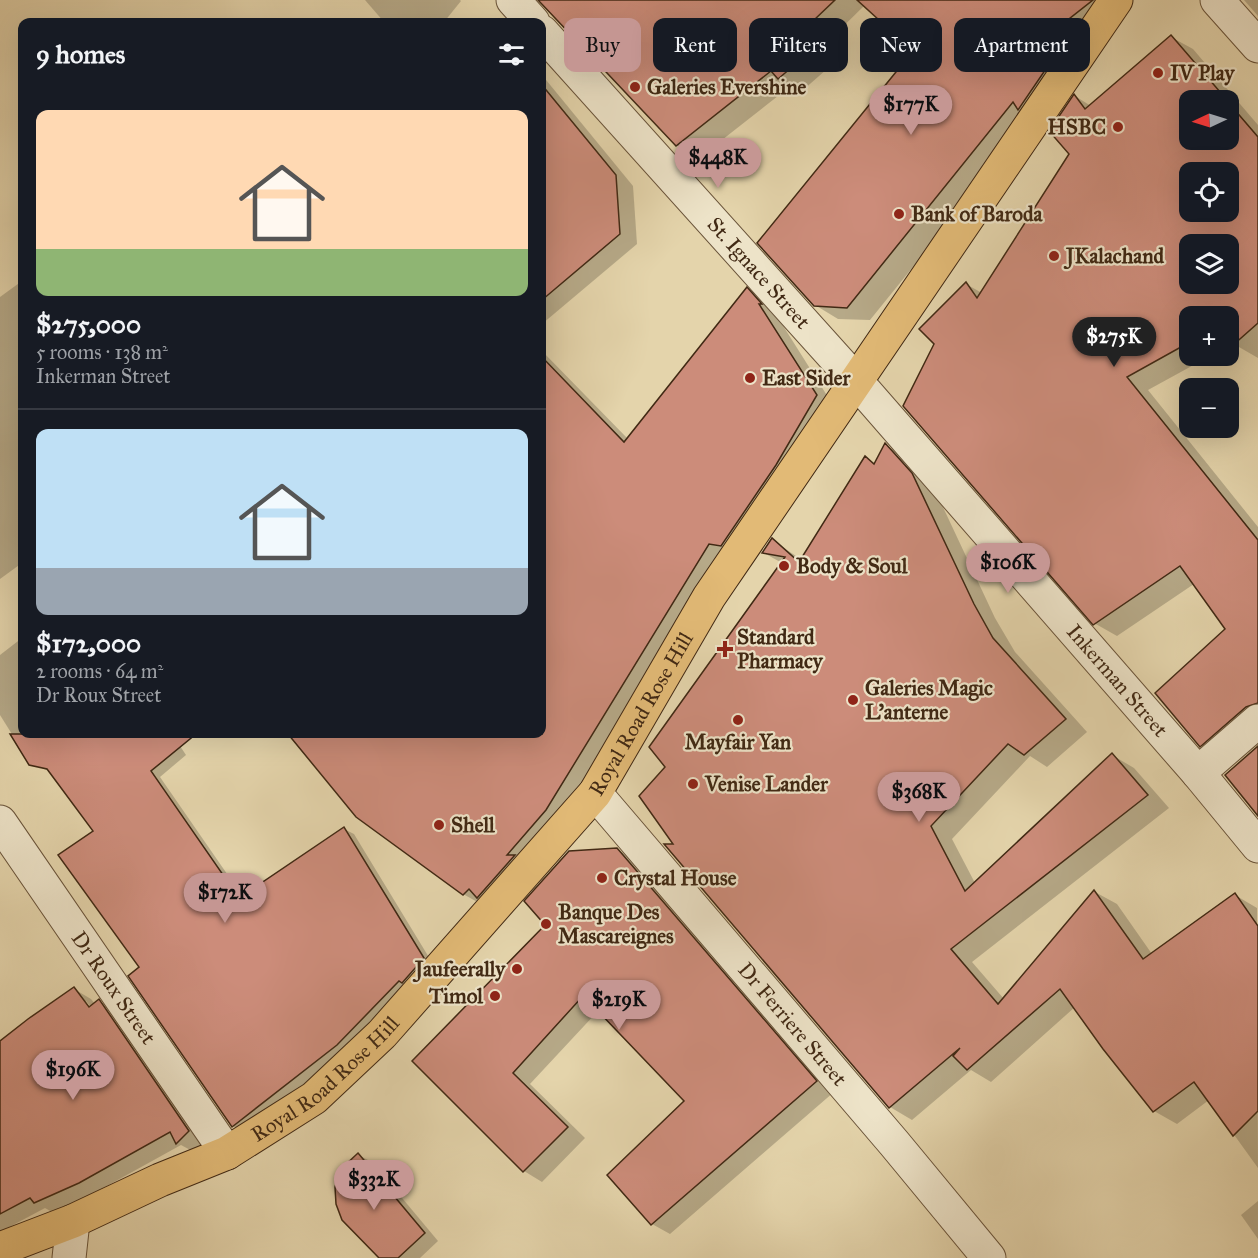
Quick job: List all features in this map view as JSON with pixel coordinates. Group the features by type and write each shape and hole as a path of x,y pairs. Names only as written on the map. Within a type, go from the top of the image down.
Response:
{"main road":[{"name":"Royal Road Rose Hill","path":"0,1249 74,1221 160,1180 227,1153 314,1098 382,1034 595,793 709,597 1116,0"}],"street":[{"path":"513,0 529,18"},
{"path":"1217,0 1258,46"},
{"name":"St. Ignace Street","path":"546,36 856,381"},
{"name":"Inkerman Street","path":"856,381 1198,773 1258,846"},
{"path":"1198,773 1258,722"},
{"name":"Dr Ferriere Street","path":"595,793 894,1143 989,1258"},
{"name":"Dr Roux Street","path":"0,822 227,1153"},
{"path":"69,1258 74,1221"}],"building":[{"path":"538,0 835,0 816,18 749,18 749,72 770,72 676,146 606,72 641,72 641,18 564,18 564,28"},
{"path":"857,0 1093,0 1070,18 954,18 954,72 1044,72 1018,110 1013,102 847,308 814,306 757,243 896,72 942,72 942,18 877,18"},
{"path":"1171,35 1218,90 1179,90 1179,150 1239,150 1239,115 1258,137 1258,323 1239,340 1239,306 1179,306 1179,348 1127,377 1258,540 1258,703 1246,707 1200,747 1155,693 1225,629 1180,566 1093,625 903,406 934,344 919,329 966,282 977,298 1069,154 1049,131 1074,94 1085,109"},
{"path":"772,72 786,72 778,79"},
{"path":"546,90 616,175 620,234 546,297"},
{"path":"747,287 762,304 759,304 817,395 776,465 721,546 709,544 546,810 507,855 515,855 477,898 469,889 463,895 356,817 291,738 546,738 546,361 624,442"},
{"path":"885,443 912,473 974,604 993,638 1066,719 1024,755 1008,744 931,826 965,891 1112,753 1148,795 951,949 998,1004 1094,890 1143,959 1235,893 1258,926 1258,1111 1233,1136 1194,1082 1153,1112 1103,1049 1060,989 967,1070 953,1056 960,1048 889,1108 664,844 673,844 639,796 665,767 649,747 785,557 762,553 772,538 799,562 865,456 874,464"},
{"path":"10,734 18,734 18,738 191,738 151,771 239,898 344,827 424,958 402,983 399,981 337,1045 232,1127 128,976 139,967 58,855 93,831 47,769 29,765"},
{"path":"1258,746 1258,816 1225,775"},
{"path":"617,848 817,1081 651,1225 607,1175 684,1101 582,997 513,1073 568,1127 523,1172 412,1061 545,925 524,901 569,851"},
{"path":"74,987 89,1007 99,999 189,1131 176,1144 170,1132 79,1183 34,1203 30,1198 0,1214 0,1041"},
{"path":"358,1153 425,1233 398,1258 379,1258 342,1220 336,1204 335,1187 340,1170"}],"place":[{"name":"IV Play","path":"1158,73"},
{"name":"Galeries Evershine","path":"635,87"},
{"name":"HSBC","path":"1118,127"},
{"name":"Bank of Baroda","path":"899,214"},
{"name":"JKalachand","path":"1054,256"},
{"name":"East Sider","path":"750,378"},
{"name":"Body & Soul","path":"784,566"},
{"name":"Standard Pharmacy","path":"725,649"},
{"name":"Galeries Magic L'anterne","path":"853,700"},
{"name":"Mayfair Yan","path":"738,720"},
{"name":"Venise Lander","path":"693,784"},
{"name":"Shell","path":"439,825"},
{"name":"Crystal House","path":"602,878"},
{"name":"Banque Des Mascareignes","path":"546,924"},
{"name":"Jaufeerally","path":"517,969"},
{"name":"Timol","path":"495,996"}]}
